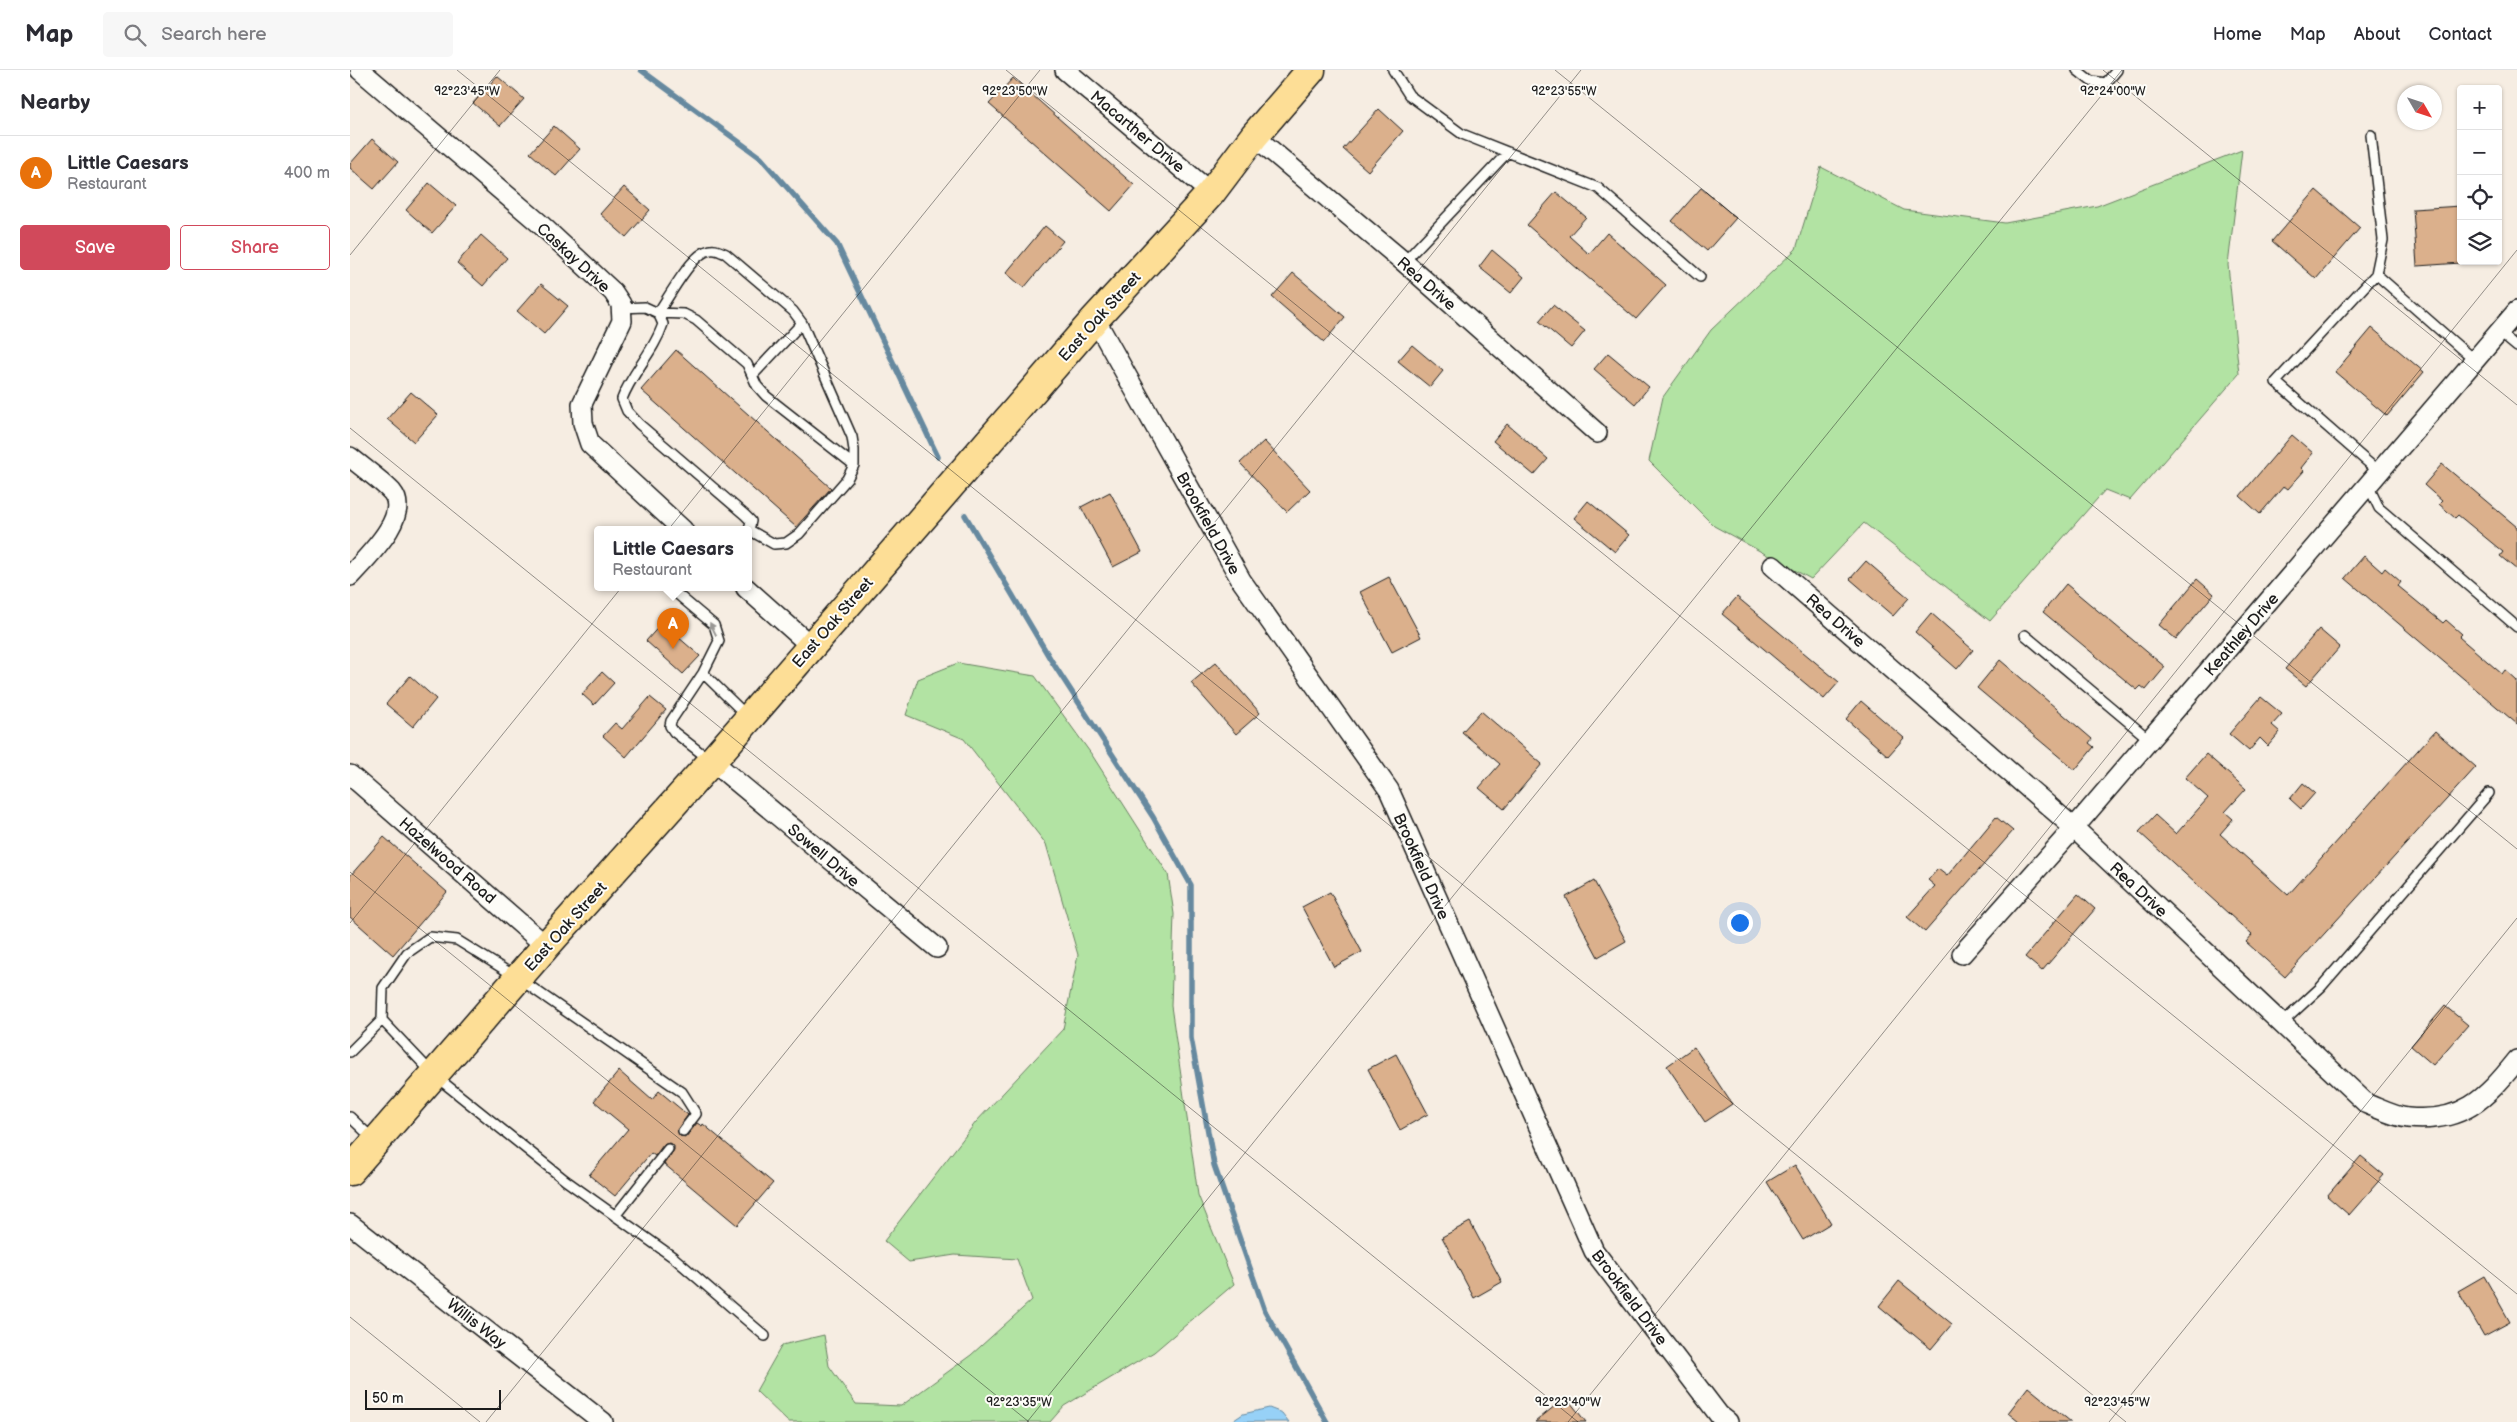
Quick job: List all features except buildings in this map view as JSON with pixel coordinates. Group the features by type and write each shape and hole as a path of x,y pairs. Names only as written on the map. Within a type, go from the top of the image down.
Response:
{"highway":[{"name":"East Oak Street","path":"350,1171 546,946 712,761 1095,319 1211,193 1254,136 1312,70"}],"street":[{"name":"Caskay Drive","path":"360,70 538,222 613,292 621,308 622,321 582,404 583,423 590,444 679,526"},
{"name":"Macarther Drive","path":"1065,70 1211,193"},
{"name":"Rea Drive","path":"1254,136 1404,262 1598,433"},
{"name":"Keathley Drive","path":"1962,954 2150,740 2517,311"},
{"name":"Brookfield Drive","path":"1095,319 1242,580 1389,790 1594,1251 1719,1415 1728,1422"},
{"path":"350,457 393,493 397,510 386,535 350,576"},
{"name":"Rea Drive","path":"1773,566 2074,828 2367,1104 2407,1118 2455,1115 2491,1092 2517,1060"},
{"path":"749,591 811,646"},
{"name":"Sowell Drive","path":"712,761 937,948"},
{"name":"Hazelwood Road","path":"350,775 546,946"},
{"name":"Willis Way","path":"350,1224 603,1422"}],"lane":[{"path":"1393,70 1409,95 1462,134 1598,188 1700,277"},
{"path":"2077,70 2091,81 2106,83 2117,70"},
{"path":"2371,135 2383,240 2376,274 2276,382 2374,479 2379,508 2517,627"},
{"path":"1404,262 1508,152"},
{"path":"658,313 695,260 706,251 716,249 726,254 802,322 852,437 854,465 847,479 799,534 786,543 774,544 752,534"},
{"path":"2376,274 2475,360"},
{"path":"621,308 645,307 658,313 684,314 696,320 747,364 757,386 766,396 854,465"},
{"path":"658,313 663,324 657,342 627,384 622,399 627,411 639,424 745,515 750,521 750,526"},
{"path":"753,375 802,322"},
{"path":"2499,332 2517,347"},
{"path":"674,591 714,625 718,641 703,673 671,721 670,726 674,732 712,761"},
{"path":"2025,635 2150,740"},
{"path":"703,673 749,718"},
{"path":"2282,1023 2321,987 2489,792"},
{"path":"350,1052 382,1020 383,988 407,953 430,937 457,940 518,978 682,1092 696,1114 683,1131"},
{"path":"382,1020 434,1074 565,1180 673,1258 765,1336"},
{"path":"350,1117 376,1141"},
{"path":"615,1216 668,1148"}],"green space":[{"path":"2242,150 2228,265 2239,374 2130,500 2105,490 1990,621 1864,523 1811,579 1714,526 1649,461 1663,397 1711,330 1796,249 1821,167 1904,210 2005,223 2097,206"},
{"path":"958,663 1035,676 1092,755 1168,874 1174,914 1171,1006 1198,1195 1234,1284 1154,1352 1064,1406 1050,1422 788,1422 756,1391 782,1345 824,1335 829,1366 856,1404 901,1406 971,1355 1032,1300 1017,1259 955,1255 909,1262 884,1241 976,1122 1063,1029 1078,955 1046,844 964,739 906,715 918,679"}],"water":[{"path":"1269,1408 1282,1413 1289,1422 1231,1422 1243,1414"}],"waterway":[{"path":"641,70 761,158 837,244 938,457"},
{"path":"965,515 1051,660 1153,817 1191,885 1191,1038 1214,1165 1265,1311 1327,1422"}],"place":[{"name":"Little Caesars","path":"673,649"}]}
